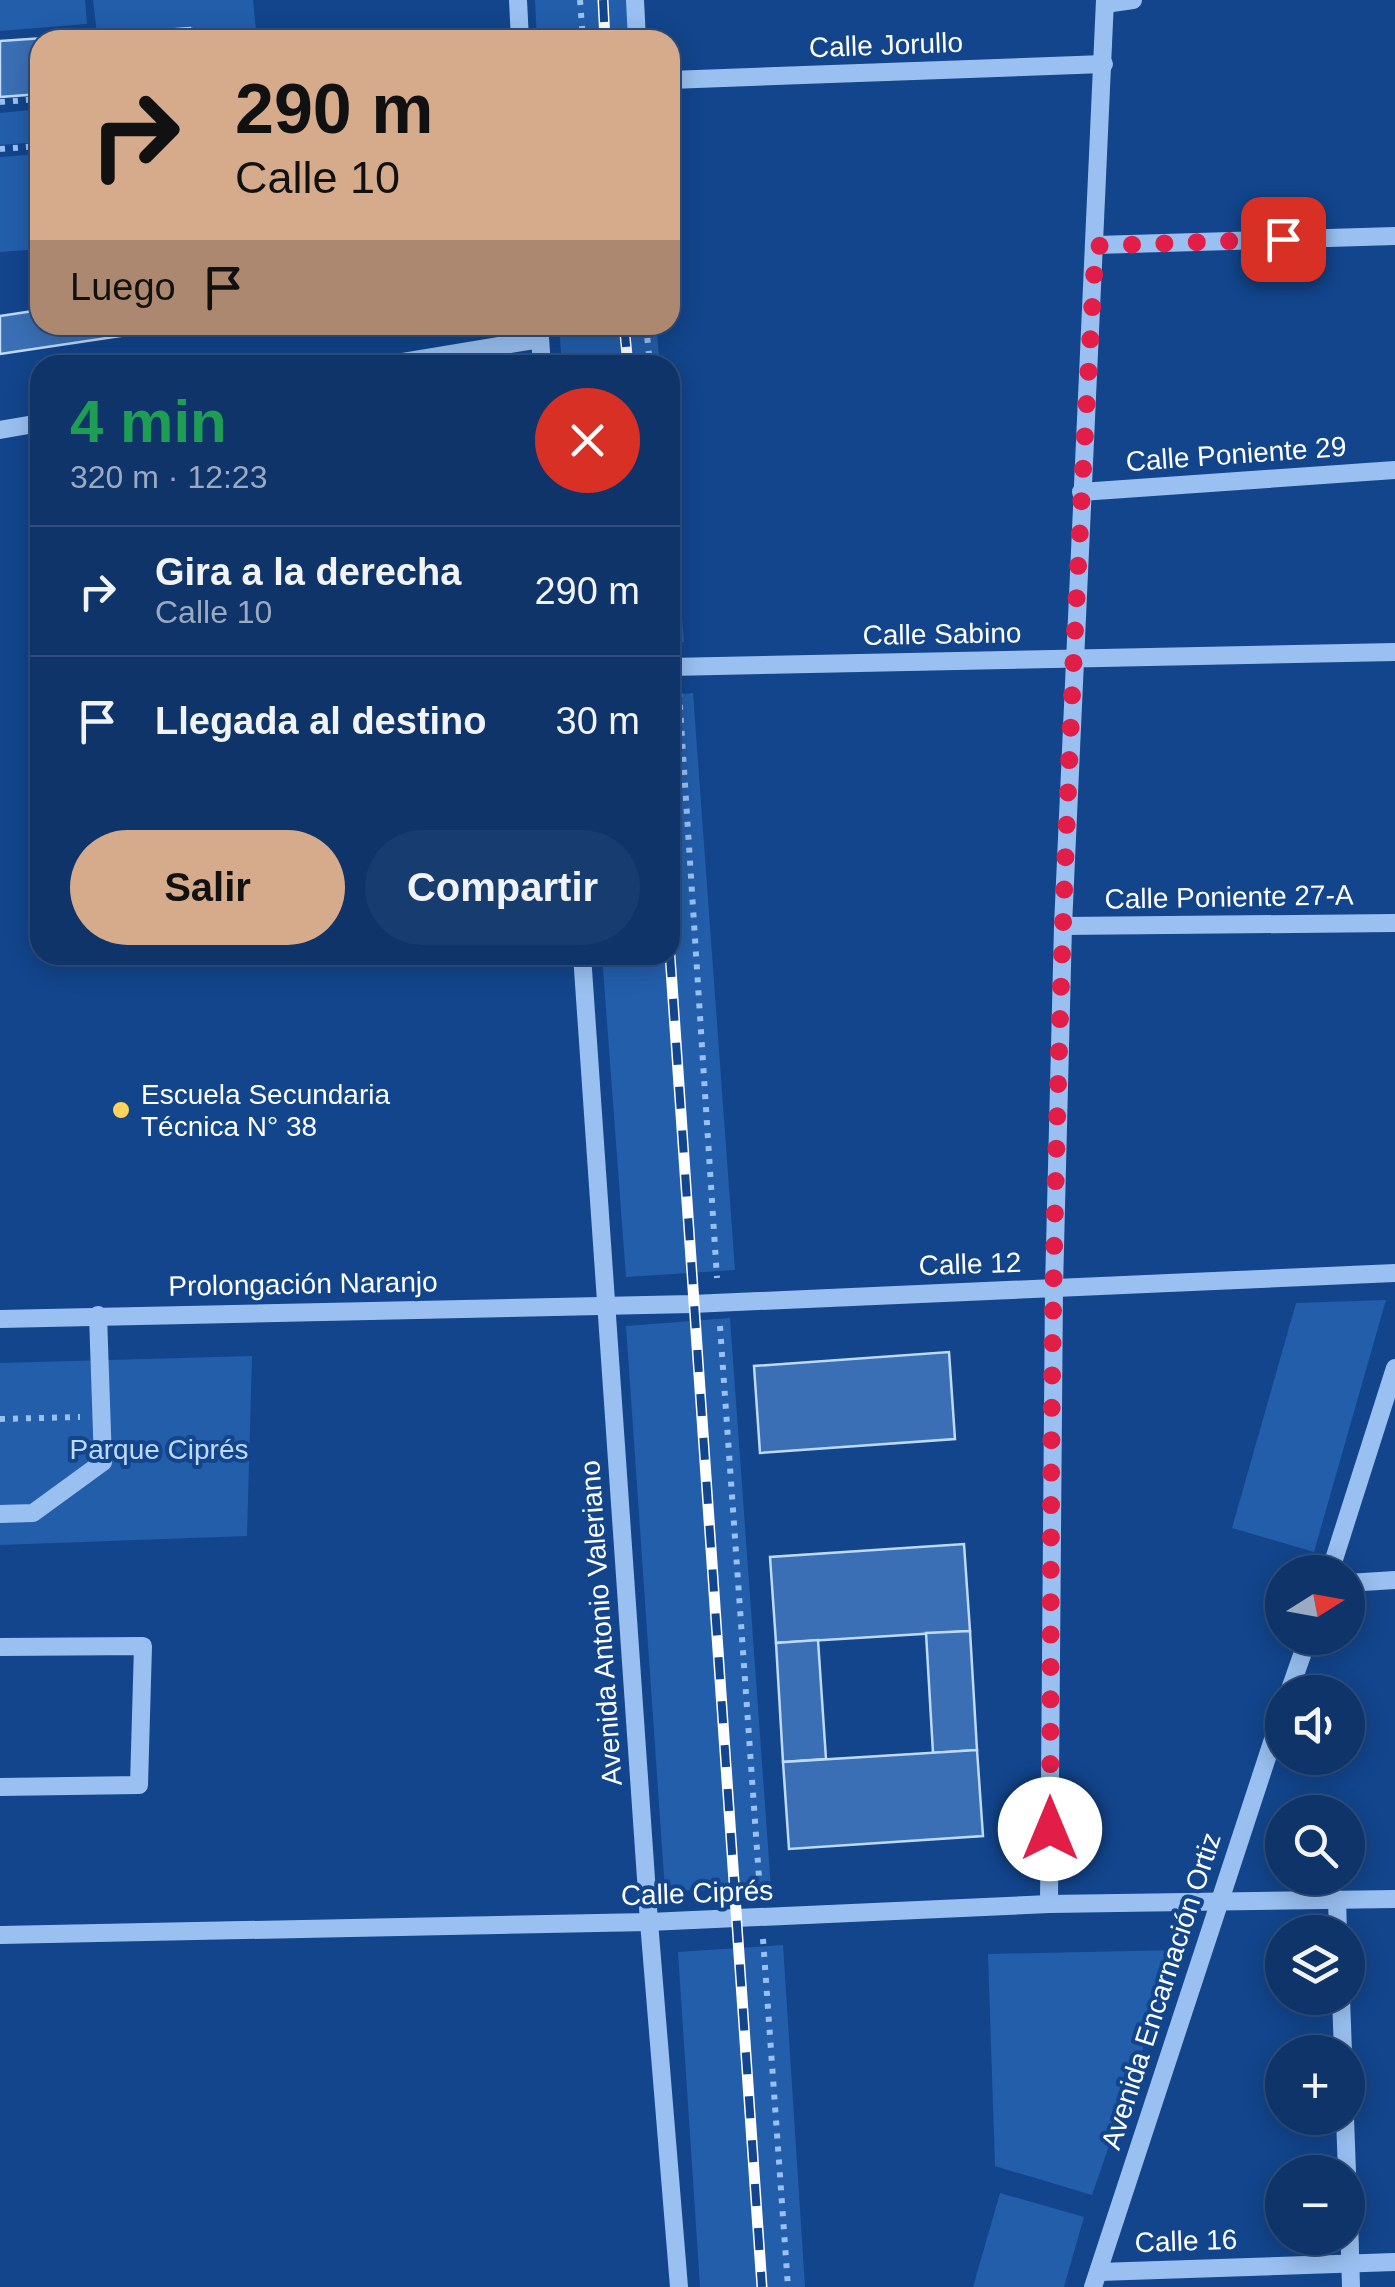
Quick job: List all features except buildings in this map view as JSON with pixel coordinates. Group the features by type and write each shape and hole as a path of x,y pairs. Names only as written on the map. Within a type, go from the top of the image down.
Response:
{"street":[{"path":"518,0 520,30"},
{"path":"635,0 636,30"},
{"path":"1050,1904 1054,1288 1073,659 1105,2 1134,0"},
{"name":"Calle Jorullo","path":"680,80 1104,64"},
{"path":"1096,246 1395,236"},
{"path":"433,355 526,335"},
{"path":"0,430 30,425"},
{"name":"Calle Poniente 29","path":"1081,492 1395,470"},
{"name":"Calle Sabino","path":"680,666 1395,652"},
{"name":"Calle Poniente 27-A","path":"1063,926 1395,922"},
{"name":"Avenida Antonio Valeriano","path":"583,965 648,1922 680,2287"},
{"name":"Calle 12","path":"607,1306 1395,1273"},
{"name":"Prolongación Naranjo","path":"0,1319 607,1306"},
{"path":"0,1514 32,1513 103,1462 98,1316"},
{"path":"1335,1555 1395,1368"},
{"path":"1365,1582 1395,1580"},
{"path":"0,1646 143,1646 139,1785 0,1788"},
{"name":"Avenida Encarnación Ortiz","path":"1096,2279 1265,1762"},
{"path":"1337,1899 1337,1915"},
{"name":"Calle Ciprés","path":"0,1935 648,1922 1050,1904 1395,1899"},
{"path":"1350,2255 1351,2287"},
{"name":"Calle 16","path":"1096,2279 1395,2262"}],"path":[{"path":"580,0 582,30"},
{"path":"0,102 30,100"},
{"path":"0,149 30,147"},
{"path":"680,753 788,2287"},
{"path":"0,1419 101,1417"}],"green space":[{"path":"0,0 85,0 87,24 0,31"},
{"path":"93,0 253,0 256,30 189,28 97,30"},
{"path":"535,0 630,0 632,30 536,30"},
{"path":"30,110 30,143 0,145 0,113"},
{"path":"30,155 30,250 0,252 0,157"},
{"path":"560,335 657,335 659,355 561,355"},
{"path":"680,595 684,642 680,642"},
{"path":"693,693 735,1270 626,1277 603,965 680,965 680,694"},
{"path":"1386,1300 1314,1552 1232,1528 1296,1303"},
{"path":"730,1318 771,1888 665,1891 626,1326"},
{"name":"Parque Ciprés","path":"252,1356 247,1536 0,1545 0,1363"},
{"path":"783,1945 805,2287 700,2287 678,1952"},
{"path":"1177,1950 1092,2195 995,2166 988,1954"},
{"path":"1000,2193 1084,2217 1064,2287 973,2287"}],"railway":[{"path":"603,0 604,30"},
{"path":"625,335 627,355"},
{"path":"671,965 762,2287"}],"place":[{"name":"Escuela Secundaria Técnica N° 38","path":"121,1110"}],"route":[{"path":"1050,1829 1053,1314 1063,926 1081,492 1096,246 1283,239"}]}
